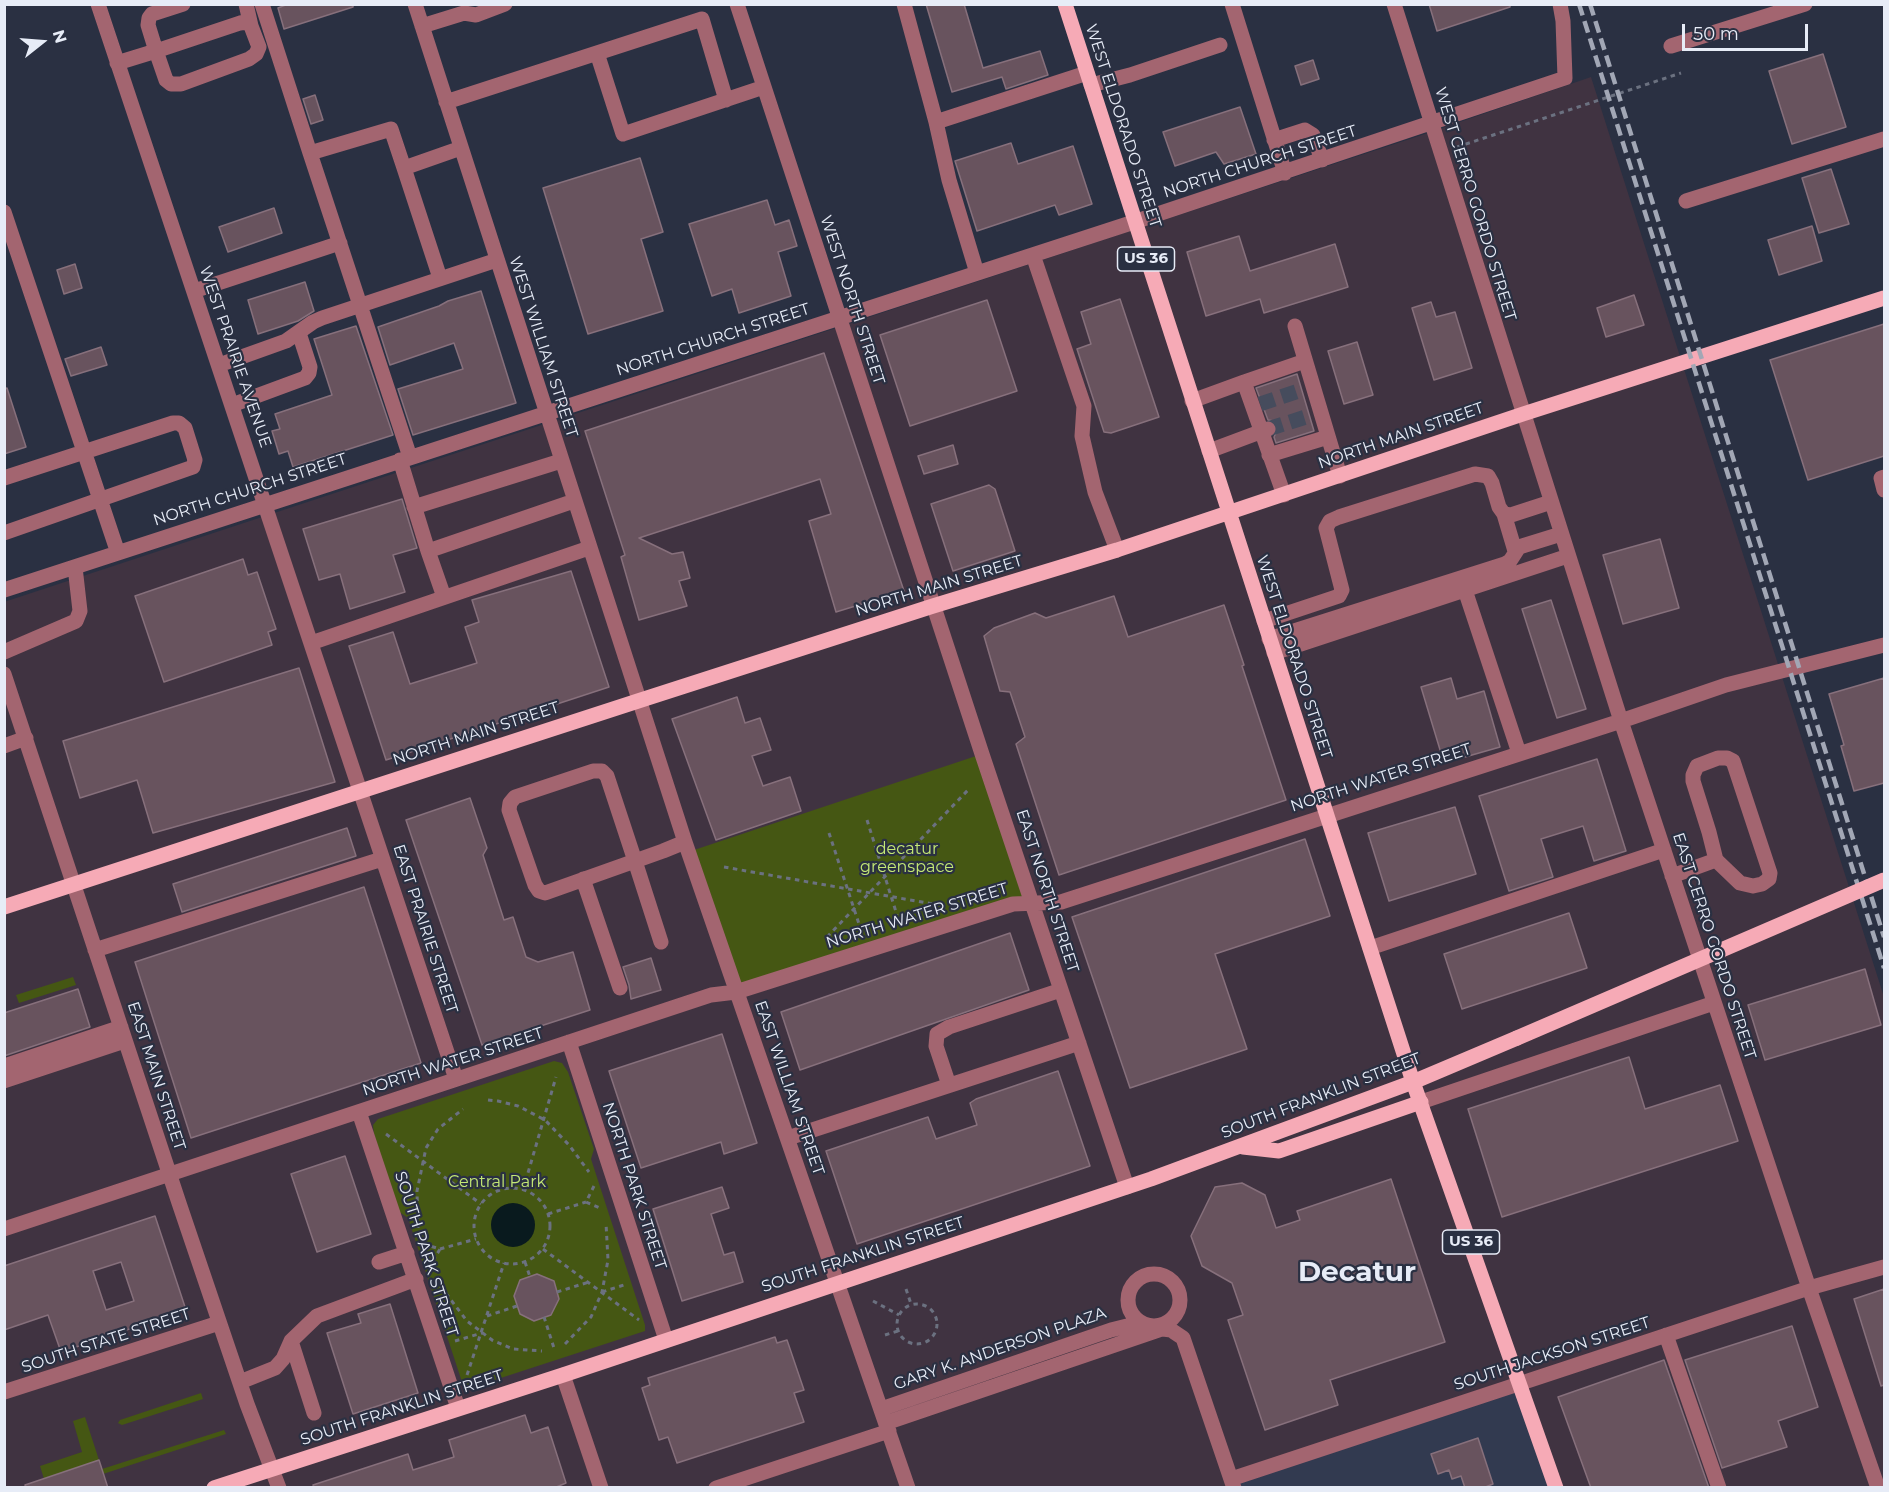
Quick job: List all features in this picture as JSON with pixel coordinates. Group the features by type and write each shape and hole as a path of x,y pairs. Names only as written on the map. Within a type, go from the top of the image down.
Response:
{"main road":[{"name":"WEST ELDORADO STREET","path":"1065,4 1413,1082 1556,1488"},
{"name":"NORTH MAIN STREET","path":"4,907 933,606 1117,550 1523,414 1884,298"},
{"name":"SOUTH FRANKLIN STREET","path":"214,1488 563,1375 1127,1187 1240,1147 1413,1082 1884,880"},
{"path":"1240,1147 1280,1151 1421,1101"}],"street":[{"name":"WEST PRAIRIE AVENUE","path":"98,4 266,504 359,791"},
{"path":"183,4 152,14 149,18 148,25 156,51 166,80 171,84 181,84 249,59 256,54 259,47 246,4"},
{"path":"262,4 361,305 405,459 414,507 444,597"},
{"name":"WEST WILLIAM STREET","path":"416,4 638,701"},
{"path":"422,26 464,13 476,15 505,4"},
{"name":"WEST NORTH STREET","path":"737,4 933,606"},
{"path":"904,4 949,180 977,273"},
{"path":"1232,4 1285,172"},
{"name":"WEST CERRO GORDO STREET","path":"1394,4 1523,414"},
{"name":"NORTH CHURCH STREET","path":"4,590 1134,222 1565,78 1563,21 1560,4"},
{"path":"1671,46 1805,4"},
{"path":"446,102 702,19 726,100"},
{"path":"117,63 240,23 247,22 251,26"},
{"path":"936,122 1089,79 1130,75 1220,45"},
{"path":"597,53 623,134 764,87"},
{"path":"310,153 391,129 440,278"},
{"path":"1274,140 1305,130 1313,135 1322,160"},
{"path":"1686,201 1884,139"},
{"path":"404,168 461,148"},
{"path":"4,212 118,553"},
{"path":"194,291 340,243"},
{"path":"1033,255 1084,406 1082,436 1095,492 1117,550"},
{"path":"219,365 286,341 313,322 497,260"},
{"path":"1295,326 1305,361 1307,388 1315,414 1328,437 1340,476"},
{"path":"232,405 305,378 310,367 299,333"},
{"path":"1192,401 1305,361"},
{"path":"1244,382 1256,405 1269,455 1284,495"},
{"name":"EAST CERRO GORDO STREET","path":"1523,414 1672,876 1878,1488"},
{"path":"4,478 173,423 179,423 185,428 195,460 193,467 4,533"},
{"path":"1209,451 1264,430"},
{"path":"1269,455 1328,437"},
{"path":"414,507 561,461"},
{"path":"1264,621 1339,596 1342,590 1326,528 1330,521 1475,474 1488,476 1492,483 1515,551"},
{"path":"428,550 574,501"},
{"path":"1504,514 1511,515 1551,502"},
{"path":"1272,646 1326,621 1504,564 1513,558 1519,547 1561,534"},
{"path":"311,643 589,548"},
{"path":"1272,646 1465,590 1568,556"},
{"path":"4,652 76,621 80,611 75,567"},
{"path":"1465,590 1519,753"},
{"path":"1320,603 1326,621"},
{"name":"EAST NORTH STREET","path":"933,606 1127,1187"},
{"name":"NORTH WATER STREET","path":"4,1229 711,995 736,992 1013,904 1061,902 1326,814 1621,721 1726,684 1884,645"},
{"name":"EAST MAIN STREET","path":"4,674 219,1323 279,1488"},
{"name":"EAST WILLIAM STREET","path":"638,701 908,1488"},
{"path":"4,746 26,738"},
{"path":"1718,758 1726,758 1733,761 1770,873 1769,879 1753,886 1740,883 1716,860 1693,775 1697,766 1718,758"},
{"path":"662,942 635,861 607,777 602,771 593,771 515,797 510,802 509,810 535,885 539,891 545,893 635,861 685,842"},
{"name":"EAST PRAIRIE STREET","path":"359,791 456,1079"},
{"path":"1370,948 1664,850"},
{"path":"95,950 382,859"},
{"path":"1672,876 1716,860"},
{"path":"583,879 620,988"},
{"path":"949,1085 936,1046 937,1034 949,1027 1061,990"},
{"path":"1421,1101 1714,1003"},
{"path":"4,1066 123,1034"},
{"path":"4,1081 123,1034"},
{"name":"NORTH PARK STREET","path":"569,1042 666,1340"},
{"path":"788,1138 1078,1043"},
{"name":"SOUTH PARK STREET","path":"359,1112 459,1408"},
{"path":"380,1262 407,1253"},
{"name":"SOUTH JACKSON STREET","path":"1232,1483 1520,1383 1809,1288 1884,1267"},
{"path":"1183,1338 1179,1334 1144,1325 1136,1319 1129,1307 1129,1293 1133,1284 1140,1277 1154,1273 1168,1277 1178,1288 1179,1323 1183,1338 1232,1483"},
{"path":"240,1382 275,1368 283,1359 291,1341 317,1316 416,1279"},
{"path":"1160,1328 1172,1319 1180,1306"},
{"name":"SOUTH STATE STREET","path":"4,1392 219,1323"},
{"name":"GARY K. ANDERSON PLAZA","path":"716,1488 1111,1330 1131,1325 1160,1328"},
{"path":"1666,1335 1719,1488"},
{"path":"291,1341 314,1413"},
{"path":"563,1375 601,1488"}],"path":[{"path":"1457,147 1681,73"},
{"path":"827,937 969,789"},
{"path":"867,820 897,915"},
{"path":"829,832 860,927"},
{"path":"724,867 933,904"},
{"path":"523,1190 556,1077"},
{"path":"488,1100 518,1106 545,1120 569,1144 589,1172"},
{"path":"417,1228 417,1191 422,1160 438,1129 463,1109"},
{"path":"386,1134 481,1204"},
{"path":"586,1202 594,1186"},
{"path":"502,1189 523,1190 540,1201 548,1214 549,1232 543,1249 534,1257 517,1264 504,1263 487,1255 476,1238 474,1228 475,1218 481,1204 490,1195 502,1189"},
{"path":"548,1214 586,1202 602,1209"},
{"path":"565,1344 591,1317 602,1292 608,1260 606,1223"},
{"path":"423,1244 440,1249 476,1238"},
{"path":"430,1266 440,1249"},
{"path":"543,1249 639,1320"},
{"path":"525,1262 530,1277"},
{"path":"467,1376 504,1263"},
{"path":"435,1279 456,1309 492,1340 513,1349 542,1351"},
{"path":"557,1292 589,1282"},
{"path":"602,1292 627,1284"},
{"path":"906,1289 911,1304"},
{"path":"873,1301 899,1315"},
{"path":"911,1304 923,1304 933,1311 938,1322 935,1334 929,1341 916,1344 904,1340 898,1331 899,1315 911,1304"},
{"path":"486,1316 517,1306"},
{"path":"544,1317 554,1347"},
{"path":"885,1335 898,1331"},
{"path":"455,1341 482,1333"}],"shaded area":[{"path":"1591,77 1884,997 1884,1487 5,1487 4,602 1422,135"},
{"path":"513,1203 522,1204 529,1209 534,1216 534,1234 529,1241 522,1246 513,1247 504,1246 497,1241 492,1234 491,1225 492,1216 497,1209 504,1204"},
{"path":"1520,1383 1556,1487 1234,1488 1231,1479"}],"green space":[{"name":"decatur greenspace","path":"982,754 1032,903 736,992 688,852"},
{"path":"73,977 76,985 19,1003 16,995"},
{"name":"Central Park","path":"554,1061 562,1063 568,1072 594,1149 591,1159 645,1331 467,1389 463,1385 408,1218 398,1211 373,1125 378,1119"},
{"path":"201,1393 203,1399 122,1425 118,1423 120,1420"},
{"path":"85,1417 99,1460 44,1479 40,1466 82,1452 73,1421"},
{"path":"224,1430 226,1434 103,1474 102,1469"}],"building":[{"path":"288,4 353,4 353,7 284,29 278,8"},
{"path":"926,4 964,4 983,68 1040,51 1048,75 1006,89 1002,77 952,92"},
{"path":"1429,4 1510,4 1510,7 1437,31"},
{"path":"1823,54 1846,127 1792,144 1769,71"},
{"path":"1313,60 1319,79 1301,85 1295,66"},
{"path":"315,95 323,120 311,124 303,99"},
{"path":"1240,107 1256,154 1224,164 1216,152 1175,166 1163,132"},
{"path":"1011,143 1018,164 1073,146 1092,204 1059,215 1055,205 977,231 955,161"},
{"path":"640,158 663,232 641,239 663,311 588,334 543,188"},
{"path":"1831,169 1849,224 1819,233 1802,178"},
{"path":"767,200 775,225 789,220 797,246 778,252 791,296 739,313 732,289 712,296 689,224"},
{"path":"274,208 282,233 228,252 219,227"},
{"path":"1812,226 1822,261 1779,275 1768,240"},
{"path":"1239,236 1250,271 1335,244 1348,287 1264,313 1260,299 1206,316 1187,252"},
{"path":"75,264 82,288 64,294 57,270"},
{"path":"305,282 314,311 298,321 258,334 248,300"},
{"path":"481,291 516,403 413,435 398,389 463,369 454,343 390,365 378,327"},
{"path":"1634,295 1644,325 1606,337 1597,308"},
{"path":"1120,299 1159,417 1111,433 1104,432 1077,349 1091,344 1081,312"},
{"path":"987,300 1017,391 910,426 880,335"},
{"path":"1431,302 1436,317 1455,312 1472,368 1434,380 1412,308"},
{"path":"1884,324 1884,456 1808,480 1770,360"},
{"path":"356,326 393,435 293,467 288,451 279,454 272,431 280,429 275,414 332,395 314,339"},
{"path":"1357,342 1373,395 1344,404 1328,351"},
{"path":"101,347 107,365 71,376 65,359"},
{"path":"824,353 904,591 836,612 809,521 831,514 820,479 639,538 672,554 683,552 690,578 679,581 687,606 639,620 621,557 625,555 585,431"},
{"path":"1297,374 1314,431 1276,443 1274,437 1277,426 1274,421 1268,420 1256,388"},
{"path":"7,388 26,447 4,454 4,389"},
{"path":"953,445 958,464 924,474 918,456"},
{"path":"989,485 995,489 1015,551 953,571 931,504"},
{"path":"402,499 417,548 393,555 405,592 350,609 340,574 319,580 303,529"},
{"path":"1660,539 1679,608 1623,624 1603,555"},
{"path":"243,559 248,575 257,572 276,629 268,632 272,645 164,682 135,596"},
{"path":"571,571 609,687 386,760 349,646 393,632 410,684 477,663 465,627 479,622 472,600"},
{"path":"1114,596 1128,637 1224,605 1286,800 1059,875 1016,744 1025,737 1010,692 1000,691 984,636 994,628 1035,613 1046,618"},
{"path":"1551,600 1586,709 1557,718 1522,609"},
{"path":"299,668 335,782 153,833 137,780 80,798 63,741"},
{"path":"1451,678 1457,699 1484,691 1500,747 1444,763 1421,687"},
{"path":"1884,678 1884,783 1854,791 1829,694"},
{"path":"737,697 745,723 760,718 771,750 752,756 763,786 790,777 801,811 716,840 672,719"},
{"path":"1597,759 1626,851 1594,861 1583,826 1541,839 1553,877 1509,891 1479,796"},
{"path":"470,798 487,848 483,855 504,920 513,917 526,957 538,962 573,952 590,1010 482,1045 406,820"},
{"path":"1455,807 1476,874 1389,901 1368,833"},
{"path":"347,828 356,856 182,912 173,884"},
{"path":"1305,839 1330,916 1215,954 1247,1049 1130,1088 1072,917"},
{"path":"364,887 421,1063 191,1138 135,962"},
{"path":"1569,913 1587,968 1462,1009 1444,954"},
{"path":"1010,933 1029,990 800,1070 781,1012"},
{"path":"651,958 661,990 631,999 623,967"},
{"path":"1865,969 1881,1025 1765,1060 1748,1005"},
{"path":"78,989 90,1027 4,1056 4,1013"},
{"path":"722,1034 757,1143 724,1154 721,1142 641,1168 609,1071"},
{"path":"1629,1057 1645,1109 1720,1085 1738,1141 1502,1217 1468,1109"},
{"path":"1058,1071 1090,1166 857,1244 826,1151 928,1117 936,1139 977,1125 970,1103 976,1099"},
{"path":"345,1156 371,1234 317,1252 291,1174"},
{"path":"1391,1179 1445,1342 1330,1380 1338,1405 1265,1430 1228,1320 1243,1315 1232,1283 1202,1266 1191,1236 1215,1187 1242,1183 1265,1195 1276,1228 1300,1220 1297,1211"},
{"path":"722,1187 729,1208 711,1214 724,1255 734,1252 743,1282 682,1301 653,1209"},
{"path":"155,1216 186,1310 61,1352 48,1315 4,1330 4,1266","holes":["121,1262 134,1301 106,1310 93,1271"]},
{"path":"537,1274 554,1281 559,1299 551,1315 534,1321 520,1314 514,1296 520,1280"},
{"path":"1884,1289 1884,1385 1881,1386 1854,1299"},
{"path":"390,1304 418,1393 353,1414 327,1333 361,1323 358,1314"},
{"path":"1792,1326 1818,1407 1778,1421 1787,1447 1722,1468 1685,1360"},
{"path":"775,1337 777,1343 787,1340 804,1390 794,1393 804,1422 677,1463 668,1437 659,1440 642,1388 650,1385 648,1378"},
{"path":"1664,1360 1709,1488 1591,1488 1558,1397"},
{"path":"525,1415 531,1433 548,1427 566,1483 554,1488 314,1488 313,1485 408,1454 413,1470 454,1457 449,1440"},
{"path":"1478,1438 1493,1484 1483,1488 1465,1488 1461,1476 1452,1479 1449,1470 1438,1474 1431,1454"},
{"path":"99,1460 108,1488 26,1488 25,1485"}],"tunnel":[{"path":"1260,404 1302,390"},
{"path":"1268,429 1309,416"}],"railway":[{"path":"1579,4 1884,968"},
{"path":"1590,4 1884,937"}],"district":[{"name":"Decatur","path":"1357,1273"}]}
